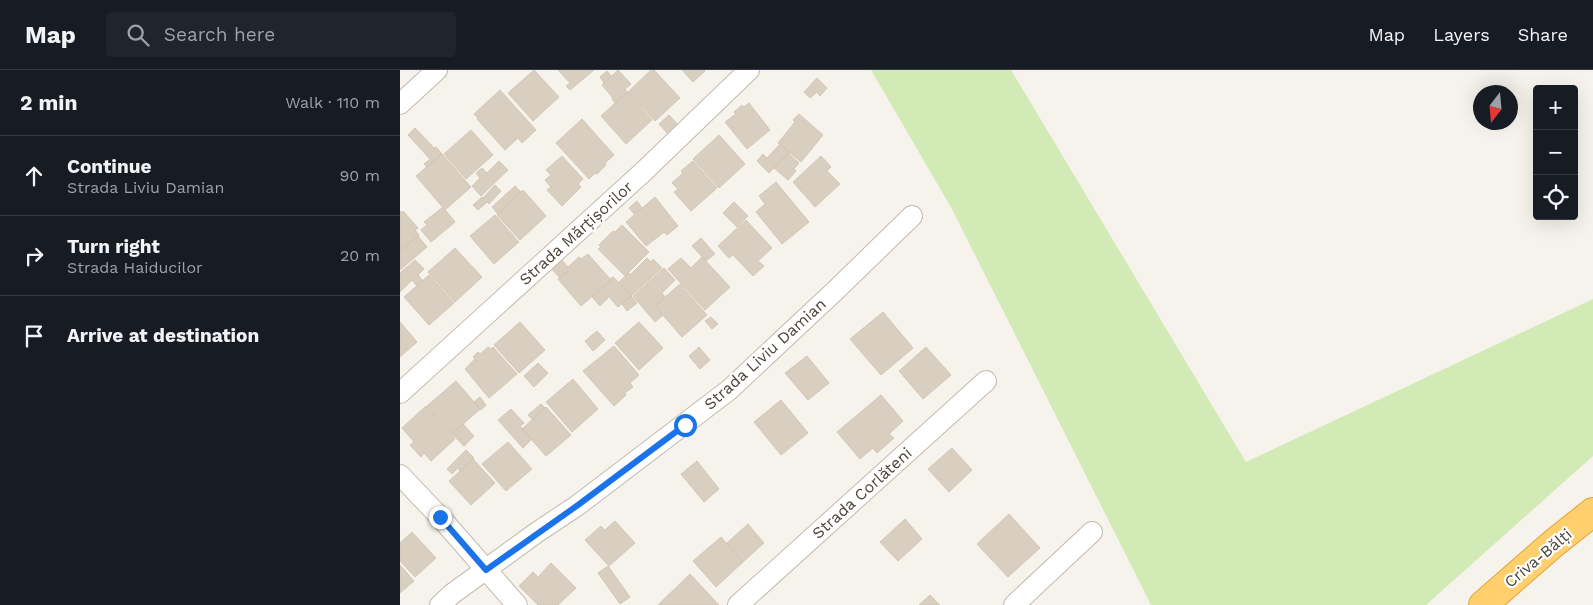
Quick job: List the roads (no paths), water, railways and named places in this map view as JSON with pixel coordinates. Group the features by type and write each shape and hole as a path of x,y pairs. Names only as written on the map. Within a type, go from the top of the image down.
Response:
{"highway":[{"name":"Criva-Bălți","path":"1483,605 1554,543 1593,512"}],"street":[{"path":"400,104 437,70"},
{"name":"Strada Mărțișorilor","path":"400,393 642,173 748,70"},
{"name":"Strada Liviu Damian","path":"440,605 452,594 585,500 729,390 912,216"},
{"name":"Strada Corlăteni","path":"738,605 986,381"},
{"path":"400,475 440,517 517,605"},
{"path":"1014,605 1092,532"}]}
